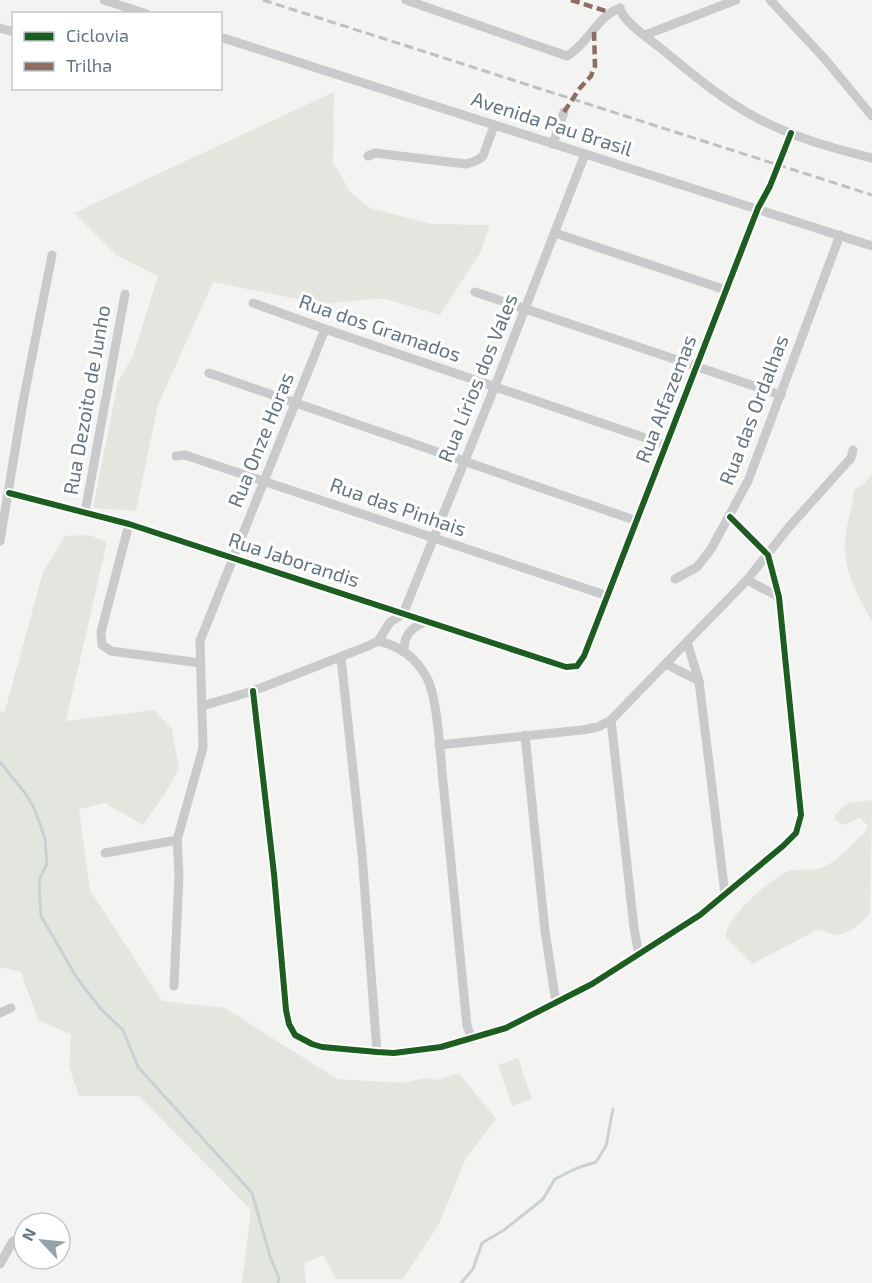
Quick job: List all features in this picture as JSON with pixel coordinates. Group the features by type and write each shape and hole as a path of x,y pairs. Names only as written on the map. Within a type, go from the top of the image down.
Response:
{"street":[{"path":"104,0 141,12"},
{"path":"406,0 567,56 576,51 609,12 622,4 624,17 645,35 729,100 758,119 791,133 872,158"},
{"path":"645,35 736,0"},
{"path":"770,0 817,50 872,116"},
{"name":"Avenida Pau Brasil","path":"223,41 758,208 872,246"},
{"path":"553,144 564,112"},
{"path":"368,156 375,153 466,164 480,160 483,156 494,126"},
{"name":"Rua Alfazemas","path":"566,667 577,666 584,656 758,208 770,186 791,133"},
{"name":"Rua Lírios dos Vales","path":"403,614 585,154"},
{"path":"555,232 726,290"},
{"name":"Rua das Ordalhas","path":"675,579 697,567 711,549 748,481 840,236"},
{"path":"0,541 51,255"},
{"path":"475,292 781,395"},
{"name":"Rua Dezoito de Junho","path":"85,512 125,294"},
{"name":"Rua dos Gramados","path":"253,303 666,445"},
{"name":"Rua Onze Horas","path":"174,986 179,874 177,840 203,748 200,663 203,632 325,329"},
{"path":"209,373 637,520"},
{"path":"439,745 582,730 598,727 611,720 747,580 789,527 851,458 853,450"},
{"name":"Rua das Pinhais","path":"176,456 185,455 608,596"},
{"name":"Rua Jaborandis","path":"9,493 129,524 566,667"},
{"path":"253,691 274,874 282,972 289,1024 295,1035 322,1047 377,1052 412,1051 441,1047 506,1028 556,1003 639,955 700,915 783,846 800,824 801,815 779,597 768,555 730,517"},
{"path":"129,524 101,632 102,645 111,651 200,663"},
{"path":"747,580 779,597"},
{"path":"202,706 253,691 341,658 378,641 390,622 403,614"},
{"path":"404,650 408,632 427,621"},
{"path":"378,641 393,644 404,650 428,679 439,745 467,1026 472,1039"},
{"path":"687,642 699,681 725,894"},
{"path":"341,658 362,854 377,1052"},
{"path":"666,664 699,681"},
{"path":"611,720 639,955"},
{"path":"525,735 545,931 556,1003"},
{"path":"105,853 177,840"},
{"path":"0,1013 11,1008"},
{"path":"0,1264 12,1243"}],"shaded area":[{"path":"334,92 333,162 351,193 370,208 431,224 490,225 480,253 440,315 382,298 322,304 213,282 158,405 136,511 93,508 118,382 133,356 158,276 116,255 74,213"},
{"path":"872,474 872,622 849,574 845,542 854,490 865,483"},
{"path":"89,535 107,542 66,721 154,710 172,729 179,769 143,825 105,803 79,809 90,890 162,1001 225,1008 337,1079 403,1083 426,1078 438,1080 459,1073 496,1119 466,1158 439,1224 403,1279 336,1279 323,1255 304,1264 306,1283 242,1283 251,1210 139,1096 79,1096 69,1067 71,1034 38,1020 21,972 0,967 0,712 5,711 43,572 65,536"},
{"path":"872,800 870,913 847,932 836,935 817,930 752,964 726,937 733,919 752,897 785,873 793,870 822,868 841,855 865,832 868,826 860,818 842,825 835,820 835,814 849,803"},
{"path":"518,1058 532,1099 512,1106 498,1065"}],"waterway":[{"path":"0,762 34,808 45,838 47,864 40,878 39,887 41,916 77,978 101,1009 123,1030 138,1067 252,1193 270,1256 279,1278 278,1283"},
{"path":"461,1283 473,1269 482,1243 504,1230 543,1199 555,1179 596,1162 606,1146 613,1109"}],"railway":[{"path":"263,0 872,195"}],"marked path":[{"path":"571,0 609,12"},
{"path":"564,112 591,76 595,66 594,30"}],"cycle path":[{"path":"9,493 129,524 566,667 577,666 584,656 758,208 770,186 791,133"},
{"path":"253,691 274,874 286,1010 289,1024 295,1035 322,1047 394,1053 441,1047 506,1028 592,984 700,915 796,833 801,815 779,597 768,555 730,517"}]}
